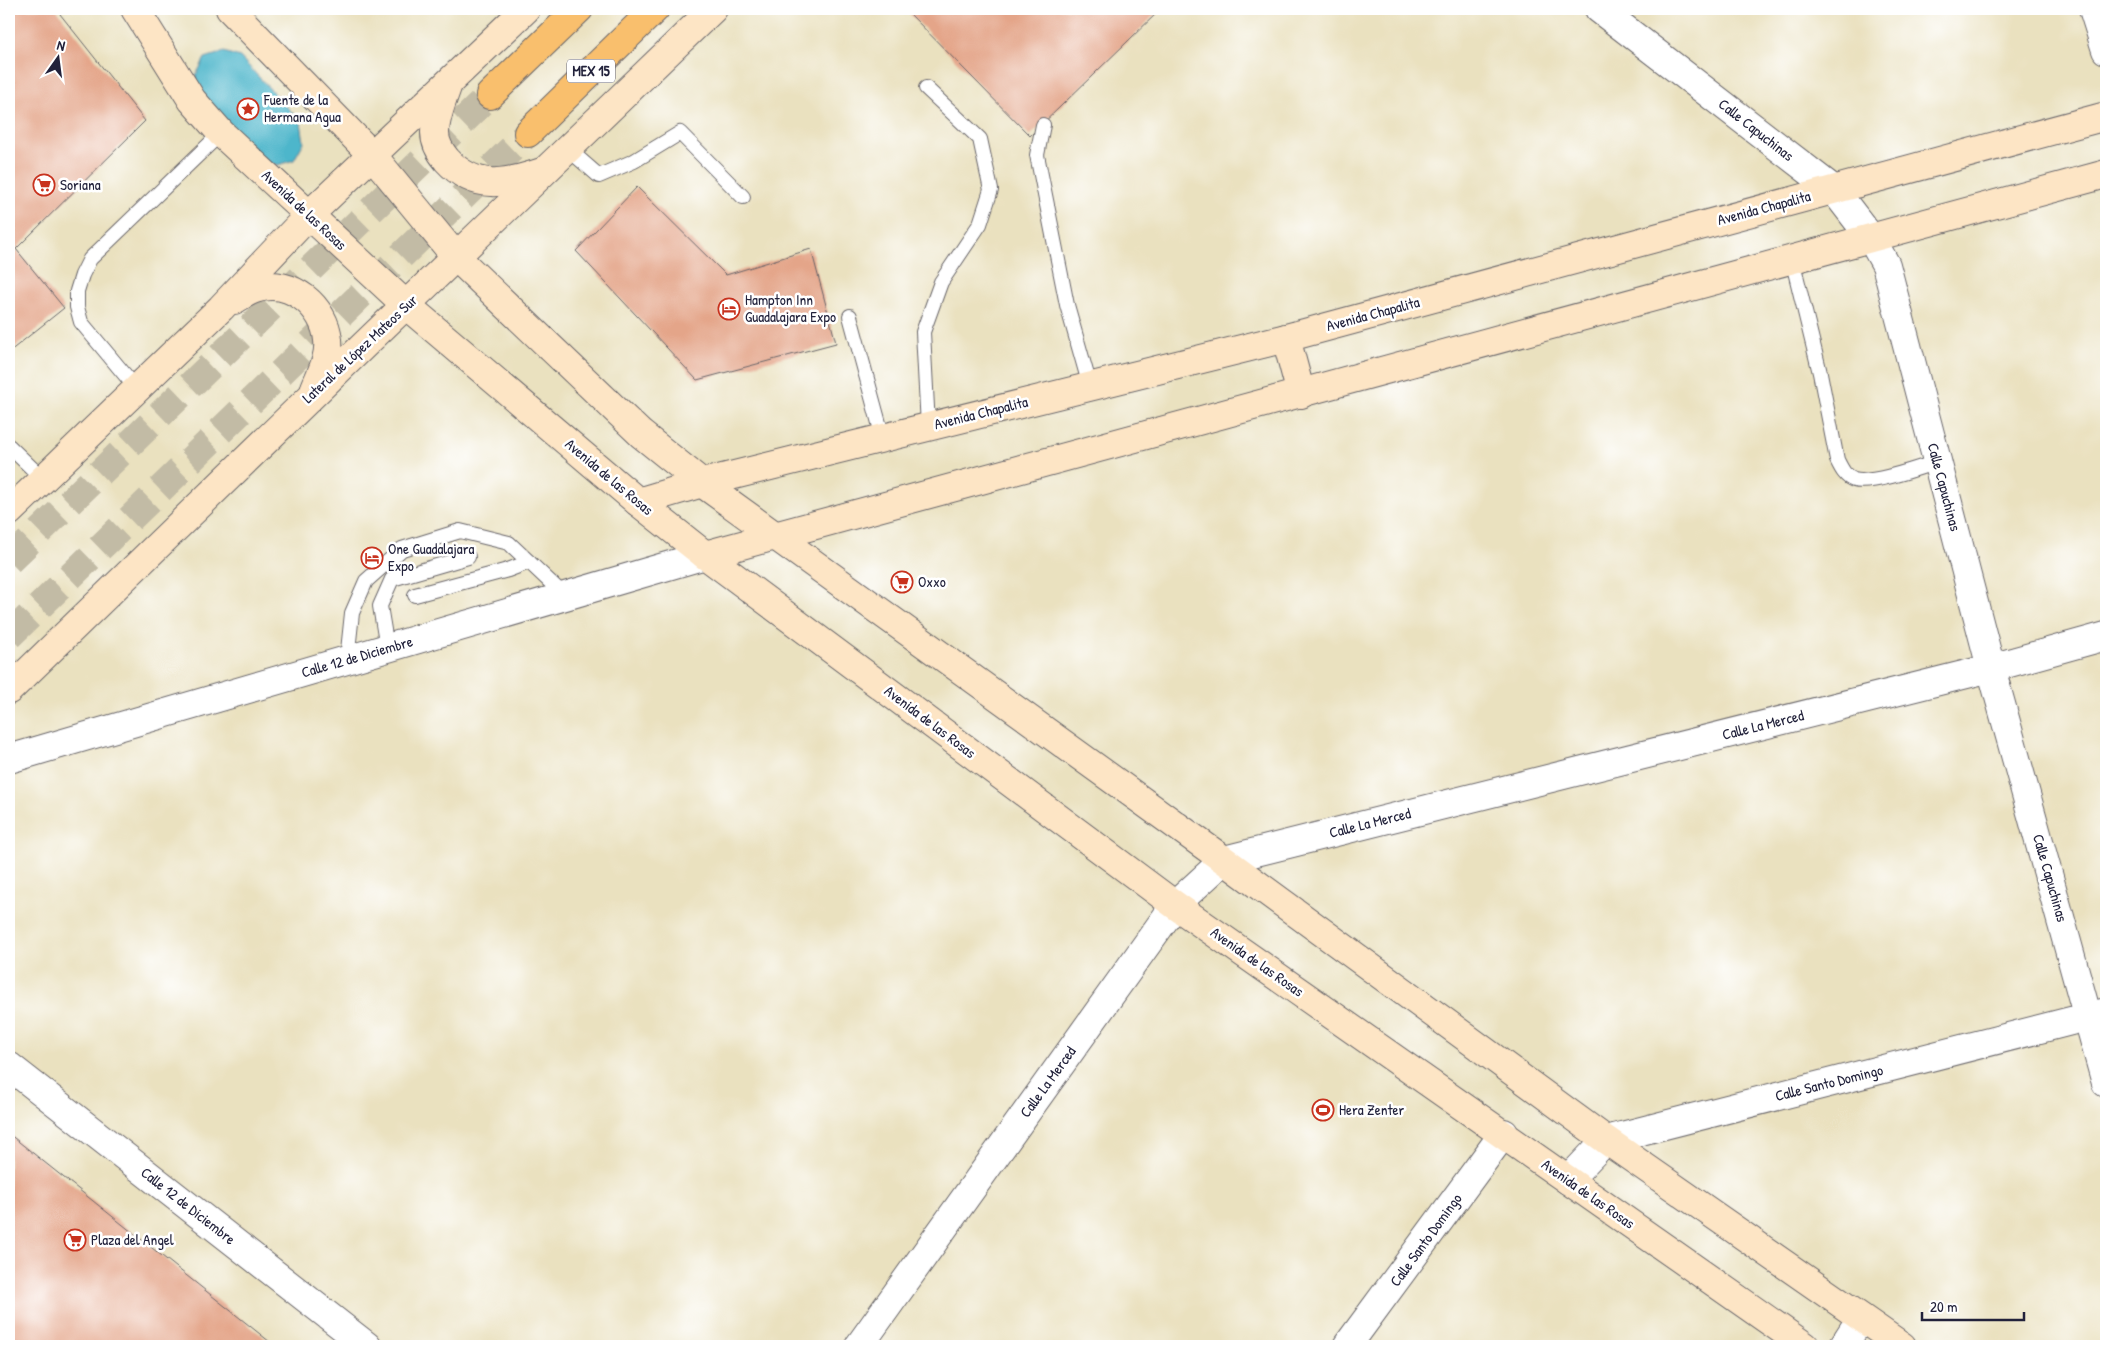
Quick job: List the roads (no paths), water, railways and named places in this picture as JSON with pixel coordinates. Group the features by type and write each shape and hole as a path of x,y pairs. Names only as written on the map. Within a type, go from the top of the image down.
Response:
{"main road":[{"path":"490,95 579,9"},
{"name":"MEX 15","path":"528,133 655,9"}],"street":[{"name":"Avenida de las Rosas","path":"135,9 192,100 221,133 406,305 638,502 705,555 1175,905 1504,1133 1805,1346"},
{"path":"230,9 373,156 456,257 642,434 702,482 774,536 1224,860 1606,1140 1902,1346"},
{"path":"9,512 221,308 310,214 526,9"},
{"name":"Lateral de López Mateos Sur","path":"9,690 314,392 713,9"},
{"name":"Calle Capuchinas","path":"1599,9 1834,190 1871,238 1886,265 1991,668 2098,1014 2106,1083"},
{"path":"2093,9 2106,50"},
{"path":"449,83 435,133 441,152 455,169 469,178 491,183 518,180 546,170"},
{"name":"Avenida Chapalita","path":"638,502 702,482 1286,338 2106,116"},
{"path":"705,555 2106,174"},
{"path":"221,308 257,288 274,285 295,291 312,303 323,320 328,341 326,361 314,392"},
{"path":"1286,338 1302,394"},
{"name":"Calle 12 de Diciembre","path":"9,759 705,555"},
{"name":"Calle La Merced","path":"859,1346 1175,905 1224,860 1991,668 2106,636"},
{"name":"Calle Santo Domingo","path":"1606,1140 2098,1014"},
{"name":"Calle 12 de Diciembre","path":"9,1066 367,1346"},
{"name":"Calle Santo Domingo","path":"1348,1346 1504,1133"},
{"path":"1568,1180 1606,1140"},
{"path":"1843,1346 1861,1318"}],"lane":[{"path":"926,88 980,139 991,190 980,224 941,282 923,332 928,426"},
{"path":"1043,125 1037,155 1067,305 1090,386"},
{"path":"136,388 81,322 77,307 77,291 82,275 90,259 221,133"},
{"path":"568,149 599,176 634,161 680,133 743,197"},
{"path":"1792,259 1820,373 1837,460 1842,472 1854,480 1867,481 1937,462"},
{"path":"850,316 883,438"},
{"path":"9,446 43,479"},
{"path":"347,660 352,614 366,581 402,549 460,531 509,543 565,596"},
{"path":"386,648 380,606 392,579 468,557"},
{"path":"415,595 508,570 529,562"}],"water":[{"path":"224,52 240,57 301,122 304,142 294,160 278,165 259,161 198,94 196,75 205,58"}],"tunnel":[{"path":"9,561 490,95"},
{"path":"9,636 528,133"}],"place":[{"name":"Fuente de la Hermana Agua","path":"248,109"},
{"name":"Soriana","path":"44,185"},
{"name":"Hampton Inn Guadalajara Expo","path":"729,309"},
{"name":"One Guadalajara Expo","path":"372,558"},
{"name":"Oxxo","path":"902,582"},
{"name":"Hera Zenter","path":"1323,1110"},
{"name":"Plaza del Angel","path":"75,1240"}]}
